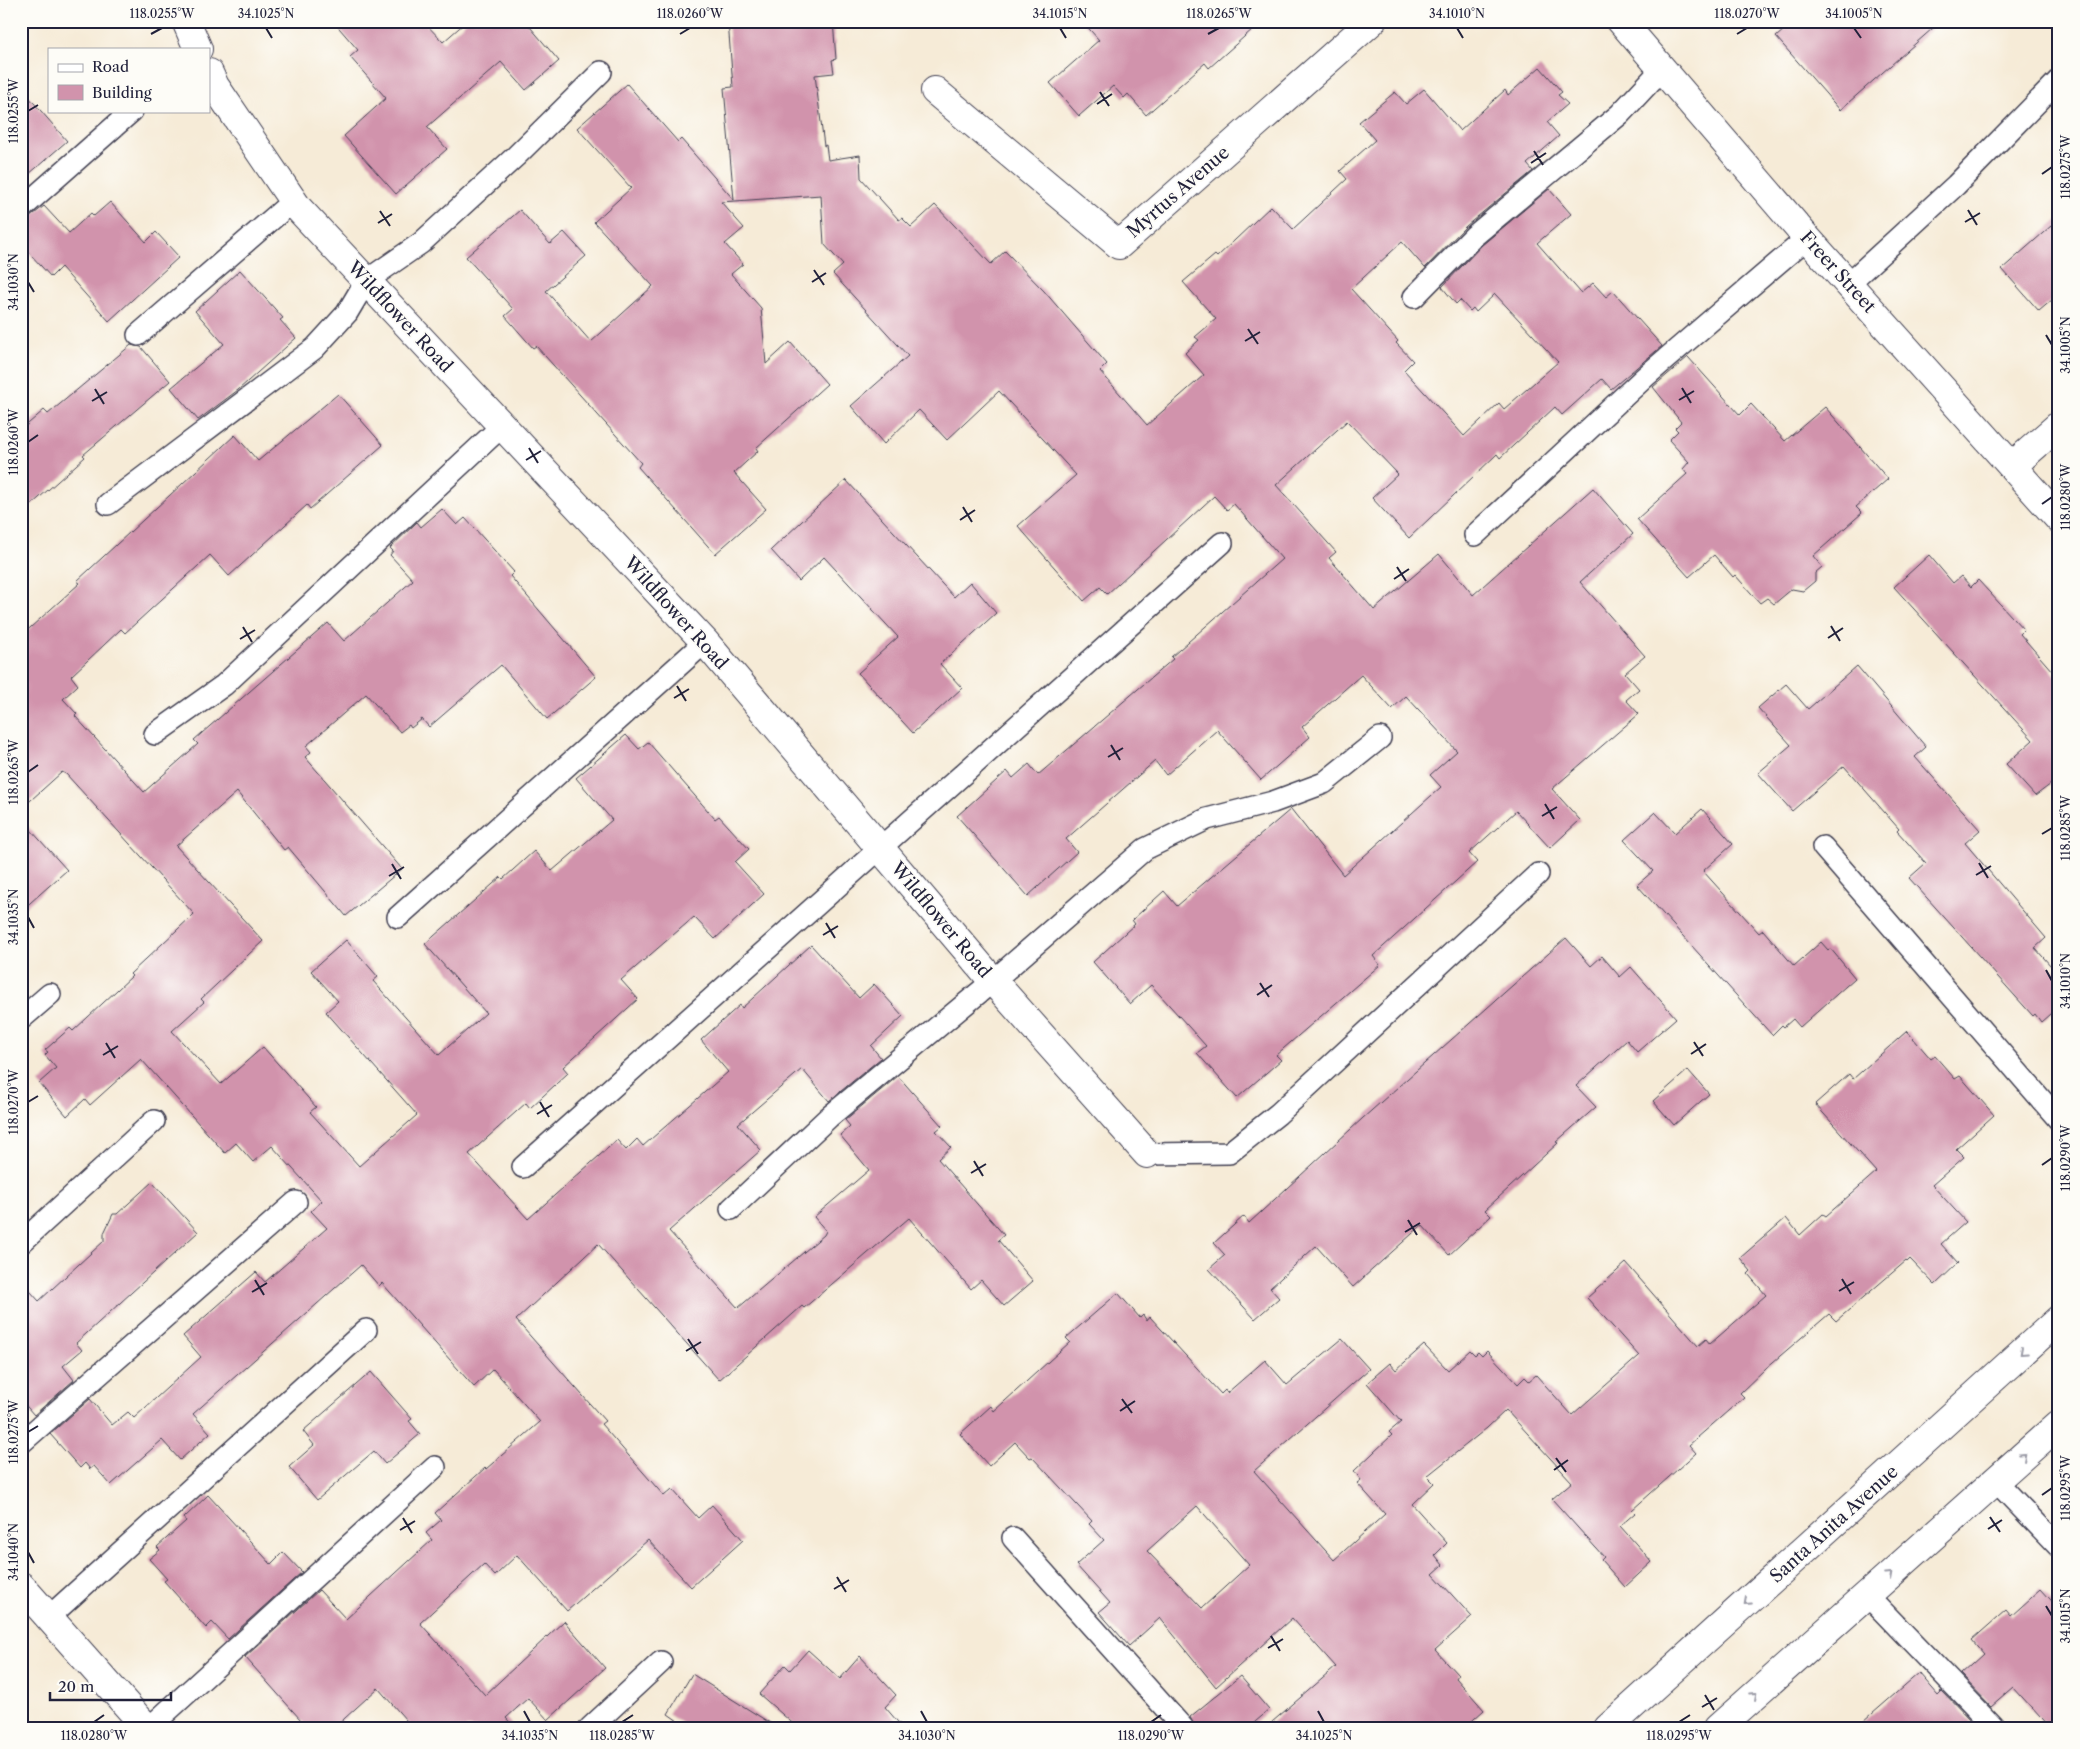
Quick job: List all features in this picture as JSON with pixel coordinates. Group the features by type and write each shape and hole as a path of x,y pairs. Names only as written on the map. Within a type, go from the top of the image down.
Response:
{"street":[{"path":"186,21 198,48"},
{"name":"Myrtus Avenue","path":"935,92 1118,245 1372,21"},
{"name":"Freer Street","path":"1620,21 1806,238 1849,283 2059,519"},
{"name":"Wildflower Road","path":"210,75 215,86 294,202 705,642 993,981 1147,1154"},
{"path":"2012,466 2059,425"},
{"name":"Santa Anita Avenue","path":"1608,1728 2059,1319"},
{"path":"1718,1728 2059,1424"},
{"path":"21,1586 148,1728"}],"lane":[{"path":"1414,297 1474,236 1620,114 1662,69"},
{"path":"108,504 315,348 347,314 366,281 421,243 516,156 601,72"},
{"path":"1849,283 1956,185 2059,80"},
{"path":"21,209 131,112"},
{"path":"138,335 294,202"},
{"path":"1475,535 1646,376 1806,238"},
{"path":"155,734 224,685 502,426"},
{"path":"523,1167 1222,543"},
{"path":"398,917 705,642"},
{"path":"731,1209 829,1117 993,981 1146,850 1207,819 1273,802 1324,783 1380,738"},
{"path":"1823,847 2059,1120"},
{"path":"1147,1154 1229,1153 1278,1114 1538,874"},
{"path":"21,1020 50,994"},
{"path":"21,1243 154,1121"},
{"path":"21,1443 296,1202"},
{"path":"49,1617 366,1330"},
{"path":"148,1728 435,1467"},
{"path":"1995,1480 2059,1547"},
{"path":"1013,1538 1183,1728"},
{"path":"1867,1595 1995,1728"},
{"path":"590,1728 661,1662"}],"building":[{"path":"333,21 423,21 443,42 467,21 525,21 559,61 526,90 501,62 427,127 447,149 396,194 344,136 386,98 350,57 358,50"},
{"path":"728,21 833,21 836,59 832,60 834,73 815,75 824,146 826,145 828,160 860,155 861,178 899,220 902,218 911,227 935,205 991,264 1005,251 1044,291 1107,364 1100,371 1147,425 1204,375 1185,353 1199,340 1195,337 1216,319 1183,282 1215,255 1217,257 1271,206 1293,229 1347,179 1340,171 1375,140 1359,122 1395,92 1406,104 1424,89 1460,131 1505,90 1508,95 1540,67 1562,92 1558,95 1568,104 1547,122 1559,136 1527,164 1533,171 1466,226 1425,268 1402,242 1351,289 1398,341 1396,343 1413,361 1404,370 1464,436 1499,403 1504,409 1558,362 1495,294 1476,312 1473,308 1470,311 1460,300 1456,304 1442,287 1482,245 1549,189 1571,214 1537,243 1581,293 1593,283 1606,297 1613,291 1662,346 1611,389 1602,379 1562,415 1555,407 1500,458 1497,454 1409,538 1372,498 1398,474 1347,421 1276,485 1336,552 1329,558 1374,610 1439,554 1473,595 1593,488 1633,534 1580,582 1645,656 1625,673 1639,689 1626,700 1639,714 1552,789 1580,820 1550,848 1516,811 1469,853 1477,862 1373,956 1380,965 1276,1055 1281,1060 1237,1098 1197,1053 1206,1046 1151,985 1130,1004 1093,962 1135,924 1132,920 1164,891 1177,906 1291,809 1343,875 1441,787 1430,775 1457,751 1406,696 1392,709 1361,675 1302,727 1310,737 1261,780 1217,730 1166,775 1155,761 1066,839 1077,852 1028,896 957,816 1007,771 1013,778 1029,764 1038,775 1173,659 1171,657 1282,559 1234,504 1227,510 1214,496 1107,594 1100,587 1084,601 1018,526 1076,475 999,391 947,440 919,410 884,444 851,406 908,356 833,274 843,265 824,244 821,195 721,202 744,228 725,244 743,264 731,274 761,308 766,364 790,342 827,384 756,448 758,451 734,473 766,509 715,554 638,467 641,463 536,346 533,348 505,316 513,309 466,257 520,210 550,244 564,232 586,256 546,291 591,342 653,286 594,222 631,188 577,128 627,84 678,142 681,139 734,200 724,88 733,87"},
{"path":"1082,21 1262,21 1209,68 1205,63 1146,115 1128,94 1124,98 1113,86 1079,116 1050,83 1099,40"},
{"path":"1794,21 1941,21 1840,110 1776,37"},
{"path":"21,88 67,141 21,181"},
{"path":"110,202 146,242 156,232 179,257 109,321 61,267 51,277 21,244 21,221 29,218 44,206 69,233 91,213 94,216"},
{"path":"2059,219 2059,294 2039,311 2002,269"},
{"path":"240,270 283,318 280,320 296,338 238,390 198,420 171,388 224,344 195,311"},
{"path":"131,345 141,347 170,381 83,455 85,457 21,514 21,430 44,410 48,414"},
{"path":"1688,357 1740,415 1751,404 1785,441 1825,407 1888,479 1856,507 1862,513 1813,556 1822,567 1815,573 1815,581 1803,591 1792,589 1774,604 1767,598 1760,603 1735,575 1733,577 1714,555 1689,577 1637,519 1687,474 1683,469 1689,462 1669,440 1678,431 1675,428 1681,422 1653,387"},
{"path":"338,394 383,445 310,509 307,505 229,576 210,555 125,633 121,629 71,676 78,685 63,699 77,714 75,716 144,792 198,744 194,740 328,623 344,641 413,580 390,555 393,551 390,548 417,522 421,527 442,509 457,525 465,518 514,572 510,576 596,677 547,719 501,665 429,727 422,719 411,728 409,725 400,732 366,694 306,746 311,752 305,757 402,869 346,916 288,847 284,850 237,792 176,846 263,941 201,999 204,1002 172,1031 221,1084 263,1047 316,1107 310,1112 359,1166 417,1115 326,1012 338,1001 311,971 346,940 378,977 373,981 439,1055 486,1013 425,944 501,877 503,879 534,851 552,871 612,820 576,778 626,735 639,749 648,742 715,819 719,816 749,849 735,862 764,894 715,939 694,917 621,980 638,999 563,1067 568,1073 530,1108 526,1103 469,1154 528,1219 617,1140 626,1150 637,1139 643,1146 728,1072 701,1040 740,1005 742,1008 811,945 859,998 874,984 903,1016 871,1046 881,1058 829,1101 802,1069 738,1124 761,1150 669,1231 738,1308 824,1235 826,1231 814,1217 869,1170 840,1135 850,1126 845,1120 898,1076 942,1126 936,1131 951,1147 938,1159 1004,1235 998,1240 1033,1281 1004,1306 981,1280 971,1289 909,1218 804,1308 802,1306 719,1380 598,1244 516,1320 605,1421 601,1424 664,1496 672,1489 698,1518 712,1505 743,1540 691,1587 648,1540 567,1611 517,1555 495,1576 484,1564 420,1623 485,1695 564,1621 605,1668 548,1720 528,1698 506,1718 515,1728 413,1728 378,1688 334,1728 308,1728 245,1657 319,1590 346,1619 432,1540 426,1533 441,1520 435,1513 540,1422 493,1369 474,1387 382,1283 379,1286 361,1265 193,1414 210,1433 180,1460 162,1440 111,1485 94,1466 90,1469 85,1463 80,1468 50,1434 90,1399 112,1425 128,1412 134,1418 201,1357 183,1336 256,1272 265,1282 327,1228 311,1211 322,1201 272,1146 253,1162 236,1143 225,1153 141,1059 90,1105 85,1099 67,1116 39,1083 56,1068 45,1055 48,1052 45,1050 70,1028 73,1031 194,914 66,774 62,772 21,809 21,636 80,583 77,581 235,435 258,461"},
{"path":"846,480 954,597 970,582 996,613 940,664 962,688 913,733 858,673 898,637 824,557 799,581 771,550"},
{"path":"1929,555 1953,583 1961,576 1971,587 1978,580 2024,630 2020,634 2059,679 2059,778 2035,796 2006,764 2033,740 1894,587"},
{"path":"1857,666 1926,747 1915,757 1980,830 1965,843 2046,938 2035,948 2059,975 2059,1006 2041,1022 2035,1014 2033,1016 1909,878 1926,863 1844,766 1792,811 1758,773 1791,745 1758,708 1786,684 1808,709"},
{"path":"1702,809 1733,844 1703,871 1759,933 1763,930 1794,966 1821,942 1828,950 1830,948 1855,978 1800,1027 1793,1019 1784,1027 1782,1025 1772,1035 1637,885 1653,871 1624,840 1655,812 1675,833"},
{"path":"21,819 67,870 21,911"},
{"path":"1566,938 1591,966 1602,956 1620,977 1631,967 1676,1018 1637,1052 1627,1040 1576,1086 1596,1107 1556,1142 1558,1143 1485,1210 1491,1216 1449,1255 1422,1225 1353,1287 1316,1246 1270,1288 1279,1298 1255,1319 1209,1269 1225,1255 1214,1243 1244,1216 1249,1223 1363,1118"},
{"path":"1907,1031 1931,1059 1935,1056 1955,1079 1960,1076 1994,1115 1956,1149 1964,1157 1932,1185 1966,1222 1941,1244 1958,1263 1935,1285 1910,1259 1906,1261 1836,1321 1829,1314 1740,1393 1744,1397 1689,1445 1696,1453 1632,1510 1635,1513 1620,1526 1652,1562 1625,1587 1601,1560 1604,1557 1552,1499 1572,1482 1506,1410 1487,1428 1427,1476 1434,1483 1412,1504 1447,1543 1435,1555 1443,1565 1433,1574 1472,1617 1435,1650 1458,1675 1456,1678 1484,1710 1464,1728 1265,1728 1336,1667 1292,1618 1216,1687 1160,1618 1129,1646 1099,1612 1110,1603 1076,1565 1104,1540 1089,1524 1092,1521 1032,1457 1030,1458 1015,1442 989,1466 960,1434 991,1406 994,1411 1070,1342 1066,1338 1118,1293 1140,1318 1143,1315 1147,1321 1150,1317 1221,1394 1225,1390 1227,1393 1265,1360 1287,1385 1342,1339 1369,1369 1254,1471 1334,1560 1385,1514 1357,1483 1361,1480 1354,1471 1392,1435 1389,1432 1401,1422 1367,1383 1390,1363 1396,1370 1424,1345 1448,1370 1470,1350 1475,1355 1478,1352 1482,1356 1487,1351 1518,1384 1525,1377 1529,1381 1536,1375 1572,1415 1639,1356 1587,1298 1626,1263 1698,1346 1706,1339 1710,1344 1766,1295 1748,1274 1751,1271 1740,1258 1786,1218 1800,1235 1823,1214 1826,1216 1876,1172 1815,1104 1849,1074 1853,1079","holes":["1197,1506 1249,1565 1202,1608 1147,1551"]},
{"path":"1688,1070 1709,1094 1674,1125 1653,1101"},
{"path":"152,1182 198,1232 76,1343 82,1350 63,1366 74,1380 34,1415 21,1400 21,1281 39,1301 104,1241 104,1233 113,1214 117,1214"},
{"path":"371,1372 412,1419 409,1421 420,1434 385,1464 374,1451 317,1500 289,1467 314,1445 303,1431"},
{"path":"208,1495 271,1564 283,1552 302,1572 228,1639 212,1622 206,1628 164,1581 167,1579 149,1559 160,1550 157,1547 186,1521 184,1518"},
{"path":"2041,1589 2059,1609 2059,1728 2050,1728 2013,1687 1991,1706 1960,1674 1983,1653 1972,1640 2006,1610 2011,1616"},
{"path":"808,1650 840,1679 860,1656 896,1695 885,1707 903,1728 798,1728 759,1694 785,1665 790,1670"},
{"path":"1919,1673 1938,1695 1942,1691 1973,1723 1967,1728 1856,1728"},
{"path":"692,1674 778,1728 688,1728 668,1714"},
{"path":"1240,1676 1269,1710 1248,1728 1195,1728 1190,1717"}]}
